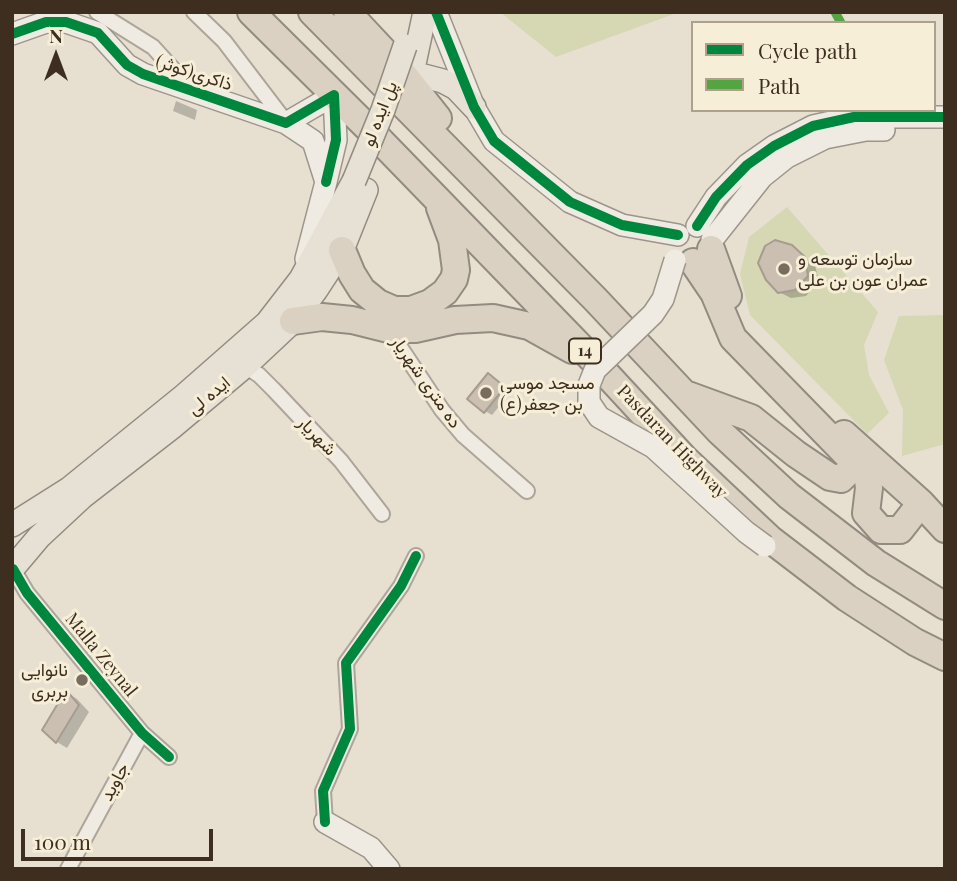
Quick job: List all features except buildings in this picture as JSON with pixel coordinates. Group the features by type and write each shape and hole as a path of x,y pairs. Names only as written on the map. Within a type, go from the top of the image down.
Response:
{"highway":[{"name":"Pasdaran Highway","path":"251,12 599,366 685,458 770,538 847,598 915,642 945,657"},
{"name":"14","path":"312,12 467,168 720,432 789,496 876,563 945,606"},
{"path":"347,12 430,108 467,168"},
{"path":"342,250 362,290 377,303 394,310 411,310 430,303 445,292 454,279 456,270 452,240 439,203"},
{"path":"692,246 733,338 851,459 867,471 869,488 866,513 881,530 901,530 921,503"},
{"path":"692,246 727,294 741,324 838,429 921,503 945,529"},
{"path":"293,321 322,317 352,320 387,329 415,329 456,320 493,318 529,326 599,366"},
{"path":"684,393 751,418 830,477 842,479 851,469 851,459"}],"main road":[{"name":"پل ایده لو","path":"360,186 405,46 408,12"},
{"name":"پل ایده لو","path":"360,186 412,73 425,12"},
{"path":"412,73 443,81 456,88 474,107"},
{"name":"ایده لی","path":"12,568 39,537 82,497 171,428 293,321 342,250 360,186"},
{"name":"ایده لی","path":"12,526 69,489 194,387 267,323 301,279 360,186"}],"street":[{"path":"97,12 153,47 192,91"},
{"path":"194,12 224,41 286,122 334,95 336,140 301,279"},
{"path":"436,12 438,23 474,107 494,141 570,201 622,225 692,246"},
{"name":"ذاکری(کوثر)","path":"12,34 46,22 66,22 97,33 127,65 143,74 286,122 313,141 326,182"},
{"path":"794,557 765,546 653,447 599,417 589,402 589,385 594,370 653,314 716,197 747,165 774,146 813,126 854,117 945,117"},
{"path":"692,246 762,177 787,157 825,138 866,130 945,131"},
{"name":"ده متری شهریار","path":"387,329 405,353 423,385 456,426 527,491"},
{"name":"شهریار","path":"244,366 259,375 341,461 382,514"},
{"path":"389,869 371,848 325,822 323,791 350,729 346,663 401,586 416,556"},
{"name":"Malla Zeynal","path":"12,568 27,593 142,733 169,757"},
{"name":"جاوید","path":"68,869 142,733"}],"green space":[{"path":"500,12 674,12 674,14 556,57"},
{"path":"787,207 878,312 864,345 869,375 889,413 867,434 750,315 740,274 749,237"},
{"path":"945,315 945,444 902,456 903,410 884,360 899,316"}],"marked path":[{"path":"835,12 840,21"}],"cycle path":[{"path":"436,12 474,107 494,141 570,202 622,225 678,235"},
{"path":"12,34 46,22 66,22 98,33 127,65 143,74 286,123 334,95 336,140 326,182"},
{"path":"697,226 716,197 747,165 774,146 813,126 854,117 945,117"},
{"path":"325,822 323,791 350,729 346,663 401,586 416,556"},
{"path":"13,569 27,593 142,733 169,757"}],"place":[{"name":"سازمان توسعه و عمران عون بن علی","path":"784,269"},
{"name":"مسجد موسی بن جعفر(ع)","path":"486,393"},
{"name":"نانوایی بربری","path":"82,680"}]}
